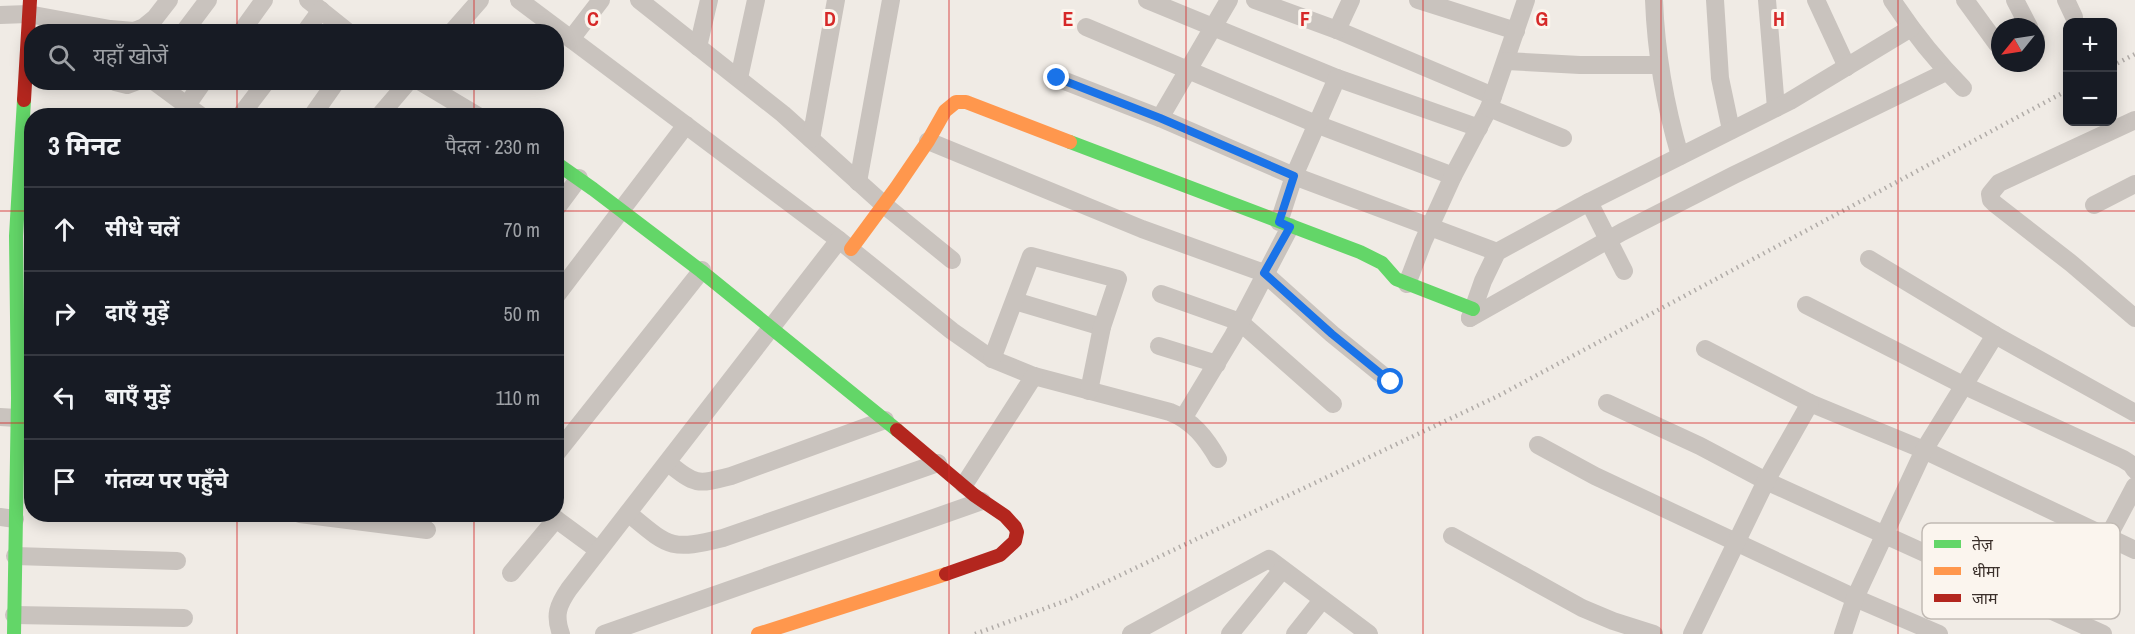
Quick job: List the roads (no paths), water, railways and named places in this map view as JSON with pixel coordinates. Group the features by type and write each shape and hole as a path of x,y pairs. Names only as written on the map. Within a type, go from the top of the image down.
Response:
{"street":[{"path":"148,24 170,0"},
{"path":"190,24 208,0"},
{"path":"247,24 264,0"},
{"path":"459,24 480,0"},
{"path":"519,0 539,7 556,24"},
{"path":"571,39 600,0"},
{"path":"639,0 657,6 698,47 739,78 883,204 952,260"},
{"path":"698,47 709,0"},
{"path":"739,78 756,0"},
{"path":"811,139 836,0"},
{"path":"858,182 891,0"},
{"path":"1147,0 1337,78 1479,128"},
{"path":"1160,118 1229,0"},
{"path":"1255,0 1337,30 1563,138"},
{"path":"1418,0 1516,31"},
{"path":"1407,284 1453,176 1491,102 1527,0"},
{"path":"1654,0 1659,64 1671,125 1680,156"},
{"path":"1715,0 1720,78 1731,130"},
{"path":"1767,0 1776,108"},
{"path":"1816,0 1847,67"},
{"path":"1892,0 1946,72 1963,88"},
{"path":"1965,0 1991,36"},
{"path":"2014,0 2024,18"},
{"path":"2066,0 2074,17"},
{"path":"1337,30 1345,2"},
{"path":"308,24 315,5 338,24"},
{"path":"0,15 29,7 92,24"},
{"path":"29,7 29,24"},
{"path":"1086,27 1316,124 1453,176"},
{"path":"1911,28 1776,108 1589,202 1497,252 1483,281 1470,318 1608,240 1734,175 1946,72"},
{"path":"564,32 845,245 952,331 992,359 1034,376 1184,417 1203,436 1218,459"},
{"path":"1506,61 1580,65 1659,64"},
{"path":"1057,78 1160,118 1294,176 1497,252"},
{"path":"1184,417 1217,364 1264,273 1284,224 1294,176 1337,78"},
{"path":"28,90 28,108"},
{"path":"166,90 191,108"},
{"path":"195,108 201,90"},
{"path":"246,108 260,90"},
{"path":"318,108 330,90"},
{"path":"386,108 401,90"},
{"path":"434,90 465,108"},
{"path":"561,634 556,612 560,601 773,327 896,189 945,111 957,102 966,102 1373,257 1396,279 1473,309"},
{"path":"2135,120 1999,183 1990,194 1995,204 2072,264 2135,318"},
{"path":"564,285 686,125"},
{"path":"928,141 1142,229 1264,273 1332,334 1391,382"},
{"path":"564,168 702,270 982,501 1014,524 1017,539 1009,549 996,558 758,634"},
{"path":"564,197 579,178"},
{"path":"2094,205 2135,184"},
{"path":"1589,202 1624,271"},
{"path":"24,237 24,355"},
{"path":"992,359 1031,256 1118,279 1102,327 1089,392"},
{"path":"1869,259 1995,335 2135,413"},
{"path":"564,443 702,270"},
{"path":"1161,294 1239,322 1333,404"},
{"path":"1015,301 1102,327"},
{"path":"1806,305 1963,385 2123,459 2135,470"},
{"path":"1843,634 1884,534 1924,450 1995,335"},
{"path":"1159,346 1217,364"},
{"path":"1705,349 1810,403 1924,450 2078,523"},
{"path":"964,485 1034,376"},
{"path":"14,634 15,556 8,518 24,499 8,466 24,447 9,418 24,399"},
{"path":"1607,403 1700,446 1766,481 1922,551"},
{"path":"1692,634 1735,541 1810,403"},
{"path":"668,463 694,482 705,483 731,476 885,420"},
{"path":"1538,444 1595,476 1856,598 1939,634"},
{"path":"628,513 655,536 669,544 683,546 698,544 723,538 938,463"},
{"path":"2115,523 2135,486"},
{"path":"604,634 982,501"},
{"path":"363,522 426,530"},
{"path":"511,573 549,522"},
{"path":"560,522 598,550"},
{"path":"1452,536 1582,608 1654,634"},
{"path":"2120,543 2135,550"},
{"path":"15,556 177,561"},
{"path":"1131,634 1269,559 1322,600 1357,631"},
{"path":"1230,634 1282,570"},
{"path":"1295,634 1322,600"},
{"path":"14,615 162,626 184,618"},
{"path":"2070,619 2103,634"}],"railway":[{"path":"2117,63 2135,54"},
{"path":"975,634 1068,600 1498,396 2063,93"}]}
